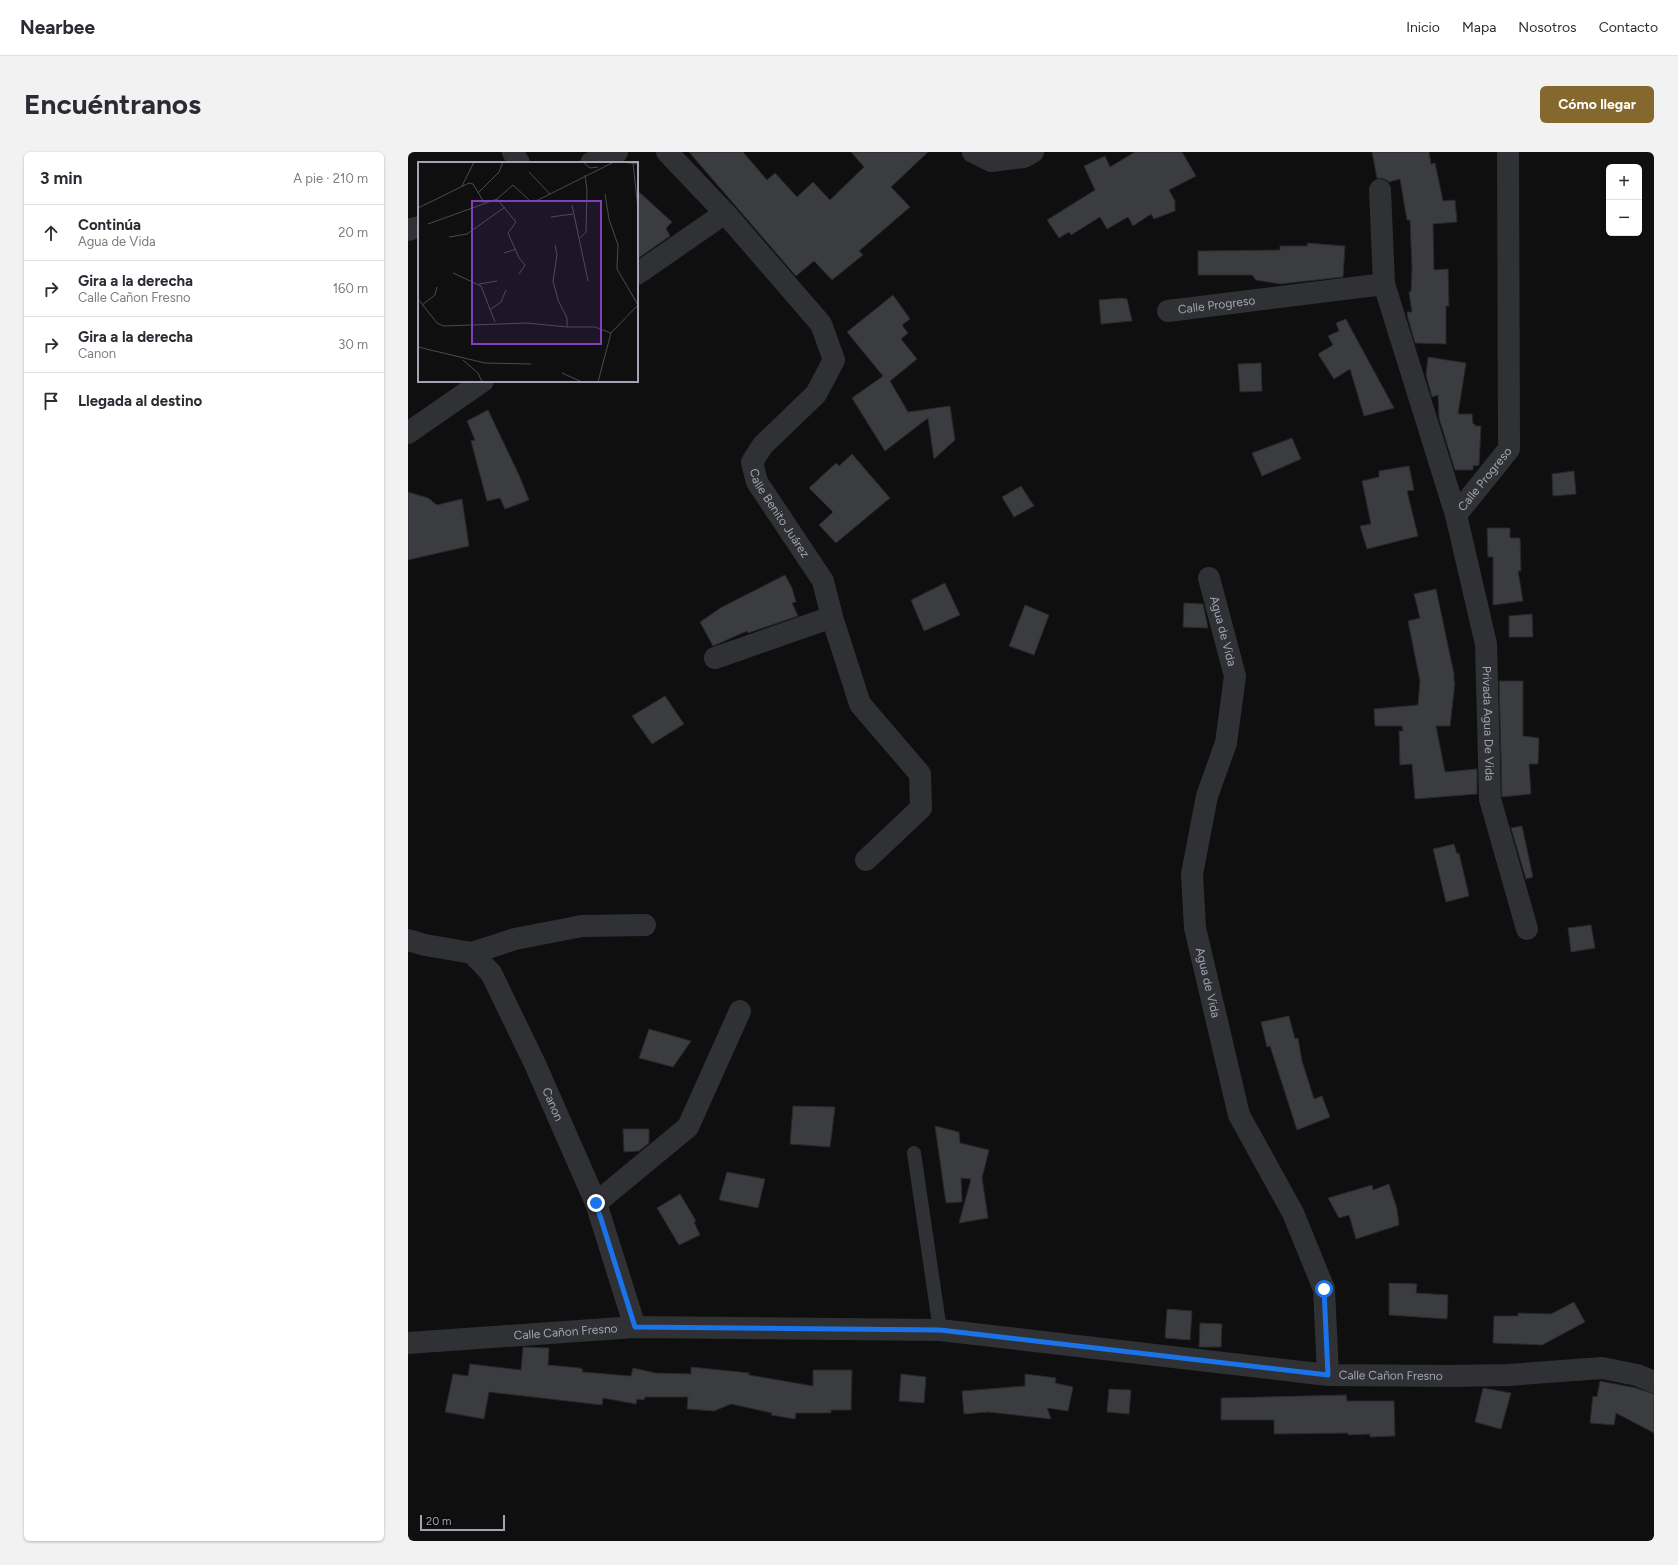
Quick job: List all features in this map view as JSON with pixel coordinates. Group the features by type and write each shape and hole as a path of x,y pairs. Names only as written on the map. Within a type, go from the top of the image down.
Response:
{"street":[{"path":"513,152 519,162"},
{"path":"593,162 618,152"},
{"name":"Calle Benito Juárez","path":"667,152 725,213 822,324 834,360 816,394 763,445 752,462 757,482 824,581 832,617 860,704 920,774 921,808 866,860"},
{"path":"973,152 991,161 1024,157 1033,152"},
{"name":"Calle Progreso","path":"1456,515 1509,449 1508,152"},
{"name":"Calle Progreso","path":"1380,190 1384,284 1456,515"},
{"path":"638,273 725,213"},
{"path":"408,230 418,226"},
{"name":"Calle Progreso","path":"1168,311 1384,284"},
{"path":"408,433 482,382"},
{"name":"Privada Agua De Vida","path":"1456,515 1486,644 1490,798 1527,929"},
{"name":"Agua de Vida","path":"1209,578 1235,676 1226,743 1207,796 1192,874 1195,928 1239,1114 1293,1213 1324,1289 1328,1375"},
{"path":"715,658 832,617"},
{"path":"408,940 425,945 472,952 515,939 582,926 645,925"},
{"name":"Canon","path":"472,952 491,973 535,1064 596,1203 635,1327"},
{"path":"596,1203 688,1127 740,1011"},
{"name":"Calle Cañon Fresno","path":"408,1343 635,1327 940,1330 1328,1375 1508,1375 1602,1368 1637,1375 1654,1382"}],"lane":[{"path":"914,1153 940,1330"}],"building":[{"path":"689,152 743,152 767,180 775,173 797,197 813,182 830,200 864,167 851,152 928,152 891,187 910,207 859,251 863,255 832,280 814,261 796,276"},
{"path":"1135,152 1182,152 1196,176 1169,190 1175,201 1175,211 1154,219 1151,214 1133,226 1128,217 1107,229 1100,217 1071,235 1069,232 1059,238 1047,220 1095,190 1084,166 1105,156 1110,167"},
{"path":"1372,152 1429,152 1431,164 1435,163 1443,201 1455,200 1457,222 1433,224 1434,270 1448,269 1449,306 1446,306 1446,344 1415,343 1407,312 1412,312 1409,292 1411,291 1412,269 1410,220 1407,220 1400,179 1389,182 1385,179 1377,178"},
{"path":"638,191 672,222 666,228 670,236 638,258"},
{"path":"1307,243 1345,246 1343,277 1280,284 1256,280 1252,275 1198,275 1198,251 1280,250 1280,246 1308,246"},
{"path":"893,295 910,319 902,325 908,333 901,339 917,359 890,381 908,412 950,406 955,440 934,459 928,418 885,451 852,398 883,376 847,332"},
{"path":"1127,299 1132,321 1101,324 1099,300"},
{"path":"1346,319 1394,408 1364,416 1350,369 1334,379 1318,354 1333,345 1328,336 1339,331 1336,323"},
{"path":"1428,357 1466,363 1458,414 1472,414 1473,424 1475,424 1475,426 1481,426 1479,465 1473,466 1473,470 1455,470 1439,418 1438,395 1432,397 1426,375"},
{"path":"1261,363 1262,391 1240,392 1238,364"},
{"path":"488,410 519,475 529,500 505,509 500,498 487,501 471,441 475,440 467,421"},
{"path":"1292,438 1301,459 1262,476 1252,453"},
{"path":"852,454 890,498 836,543 819,525 833,512 809,488 836,463 839,466"},
{"path":"1409,466 1414,490 1407,491 1418,536 1367,549 1360,526 1371,524 1362,481 1379,477 1379,471"},
{"path":"1574,471 1576,494 1553,496 1552,474"},
{"path":"1021,486 1034,506 1014,517 1002,497"},
{"path":"408,492 428,498 437,505 462,499 469,546 408,560"},
{"path":"1487,528 1510,528 1510,538 1520,538 1521,571 1518,571 1523,601 1493,605 1493,557 1488,557"},
{"path":"785,575 792,588 796,602 792,603 798,616 748,633 747,631 713,646 700,622 722,607"},
{"path":"945,583 960,615 924,631 911,600"},
{"path":"1436,589 1455,682 1450,726 1436,726 1445,772 1477,769 1477,794 1415,799 1412,764 1400,765 1399,731 1403,731 1402,726 1375,726 1374,709 1418,705 1420,681 1408,621 1420,618 1414,594"},
{"path":"1184,603 1203,604 1208,628 1183,627"},
{"path":"1025,605 1049,615 1034,655 1009,646"},
{"path":"1532,614 1533,637 1509,637 1509,616"},
{"path":"1499,681 1523,681 1523,736 1539,738 1538,764 1529,764 1531,794 1502,797"},
{"path":"665,696 684,724 652,744 632,716"},
{"path":"1522,826 1533,877 1526,879 1511,828"},
{"path":"1454,844 1457,854 1459,853 1469,896 1446,902 1433,849"},
{"path":"1591,925 1595,948 1571,952 1568,928"},
{"path":"1289,1016 1295,1039 1298,1038 1302,1061 1314,1099 1322,1096 1330,1117 1297,1130 1270,1046 1267,1047 1261,1022"},
{"path":"649,1029 691,1041 673,1067 639,1058"},
{"path":"793,1106 835,1107 830,1147 790,1144"},
{"path":"935,1126 959,1132 960,1143 989,1150 982,1178 988,1218 959,1223 971,1179 961,1178 962,1202 946,1203"},
{"path":"623,1129 649,1129 649,1143 639,1151 624,1152"},
{"path":"727,1172 765,1179 758,1208 719,1200"},
{"path":"1389,1184 1397,1209 1399,1225 1356,1239 1349,1215 1339,1218 1328,1198 1372,1185 1373,1190"},
{"path":"680,1194 696,1221 694,1222 700,1235 679,1245 657,1208"},
{"path":"1389,1283 1417,1284 1416,1293 1448,1295 1447,1319 1389,1315"},
{"path":"1574,1302 1585,1322 1542,1345 1493,1343 1494,1316 1518,1316 1518,1313 1551,1314"},
{"path":"1167,1309 1192,1311 1190,1340 1165,1338"},
{"path":"1200,1323 1222,1324 1221,1347 1199,1347"},
{"path":"523,1347 549,1348 548,1365 580,1368 583,1370 582,1372 631,1376 633,1368 655,1373 691,1374 691,1367 749,1373 749,1375 813,1386 813,1370 852,1370 851,1410 831,1410 831,1413 796,1413 795,1419 771,1415 772,1413 731,1404 714,1411 687,1409 688,1397 645,1397 644,1400 637,1399 636,1404 603,1398 602,1405 489,1392 484,1419 445,1412 453,1374 468,1376 470,1364 521,1370"},
{"path":"901,1374 926,1377 924,1403 899,1401"},
{"path":"1025,1374 1056,1378 1055,1383 1073,1387 1068,1411 1047,1408 1051,1419 988,1412 964,1414 962,1391 1025,1386"},
{"path":"1600,1381 1636,1388 1654,1394 1654,1433 1616,1413 1614,1425 1590,1423 1593,1396 1597,1397"},
{"path":"1483,1388 1511,1393 1501,1429 1475,1422"},
{"path":"1109,1389 1131,1390 1129,1414 1107,1412"},
{"path":"1346,1395 1347,1401 1394,1401 1395,1436 1370,1437 1370,1434 1348,1435 1348,1433 1274,1434 1274,1420 1221,1420 1221,1398"}],"route":[{"path":"596,1203 635,1327 940,1330 1328,1375 1324,1289"}]}
